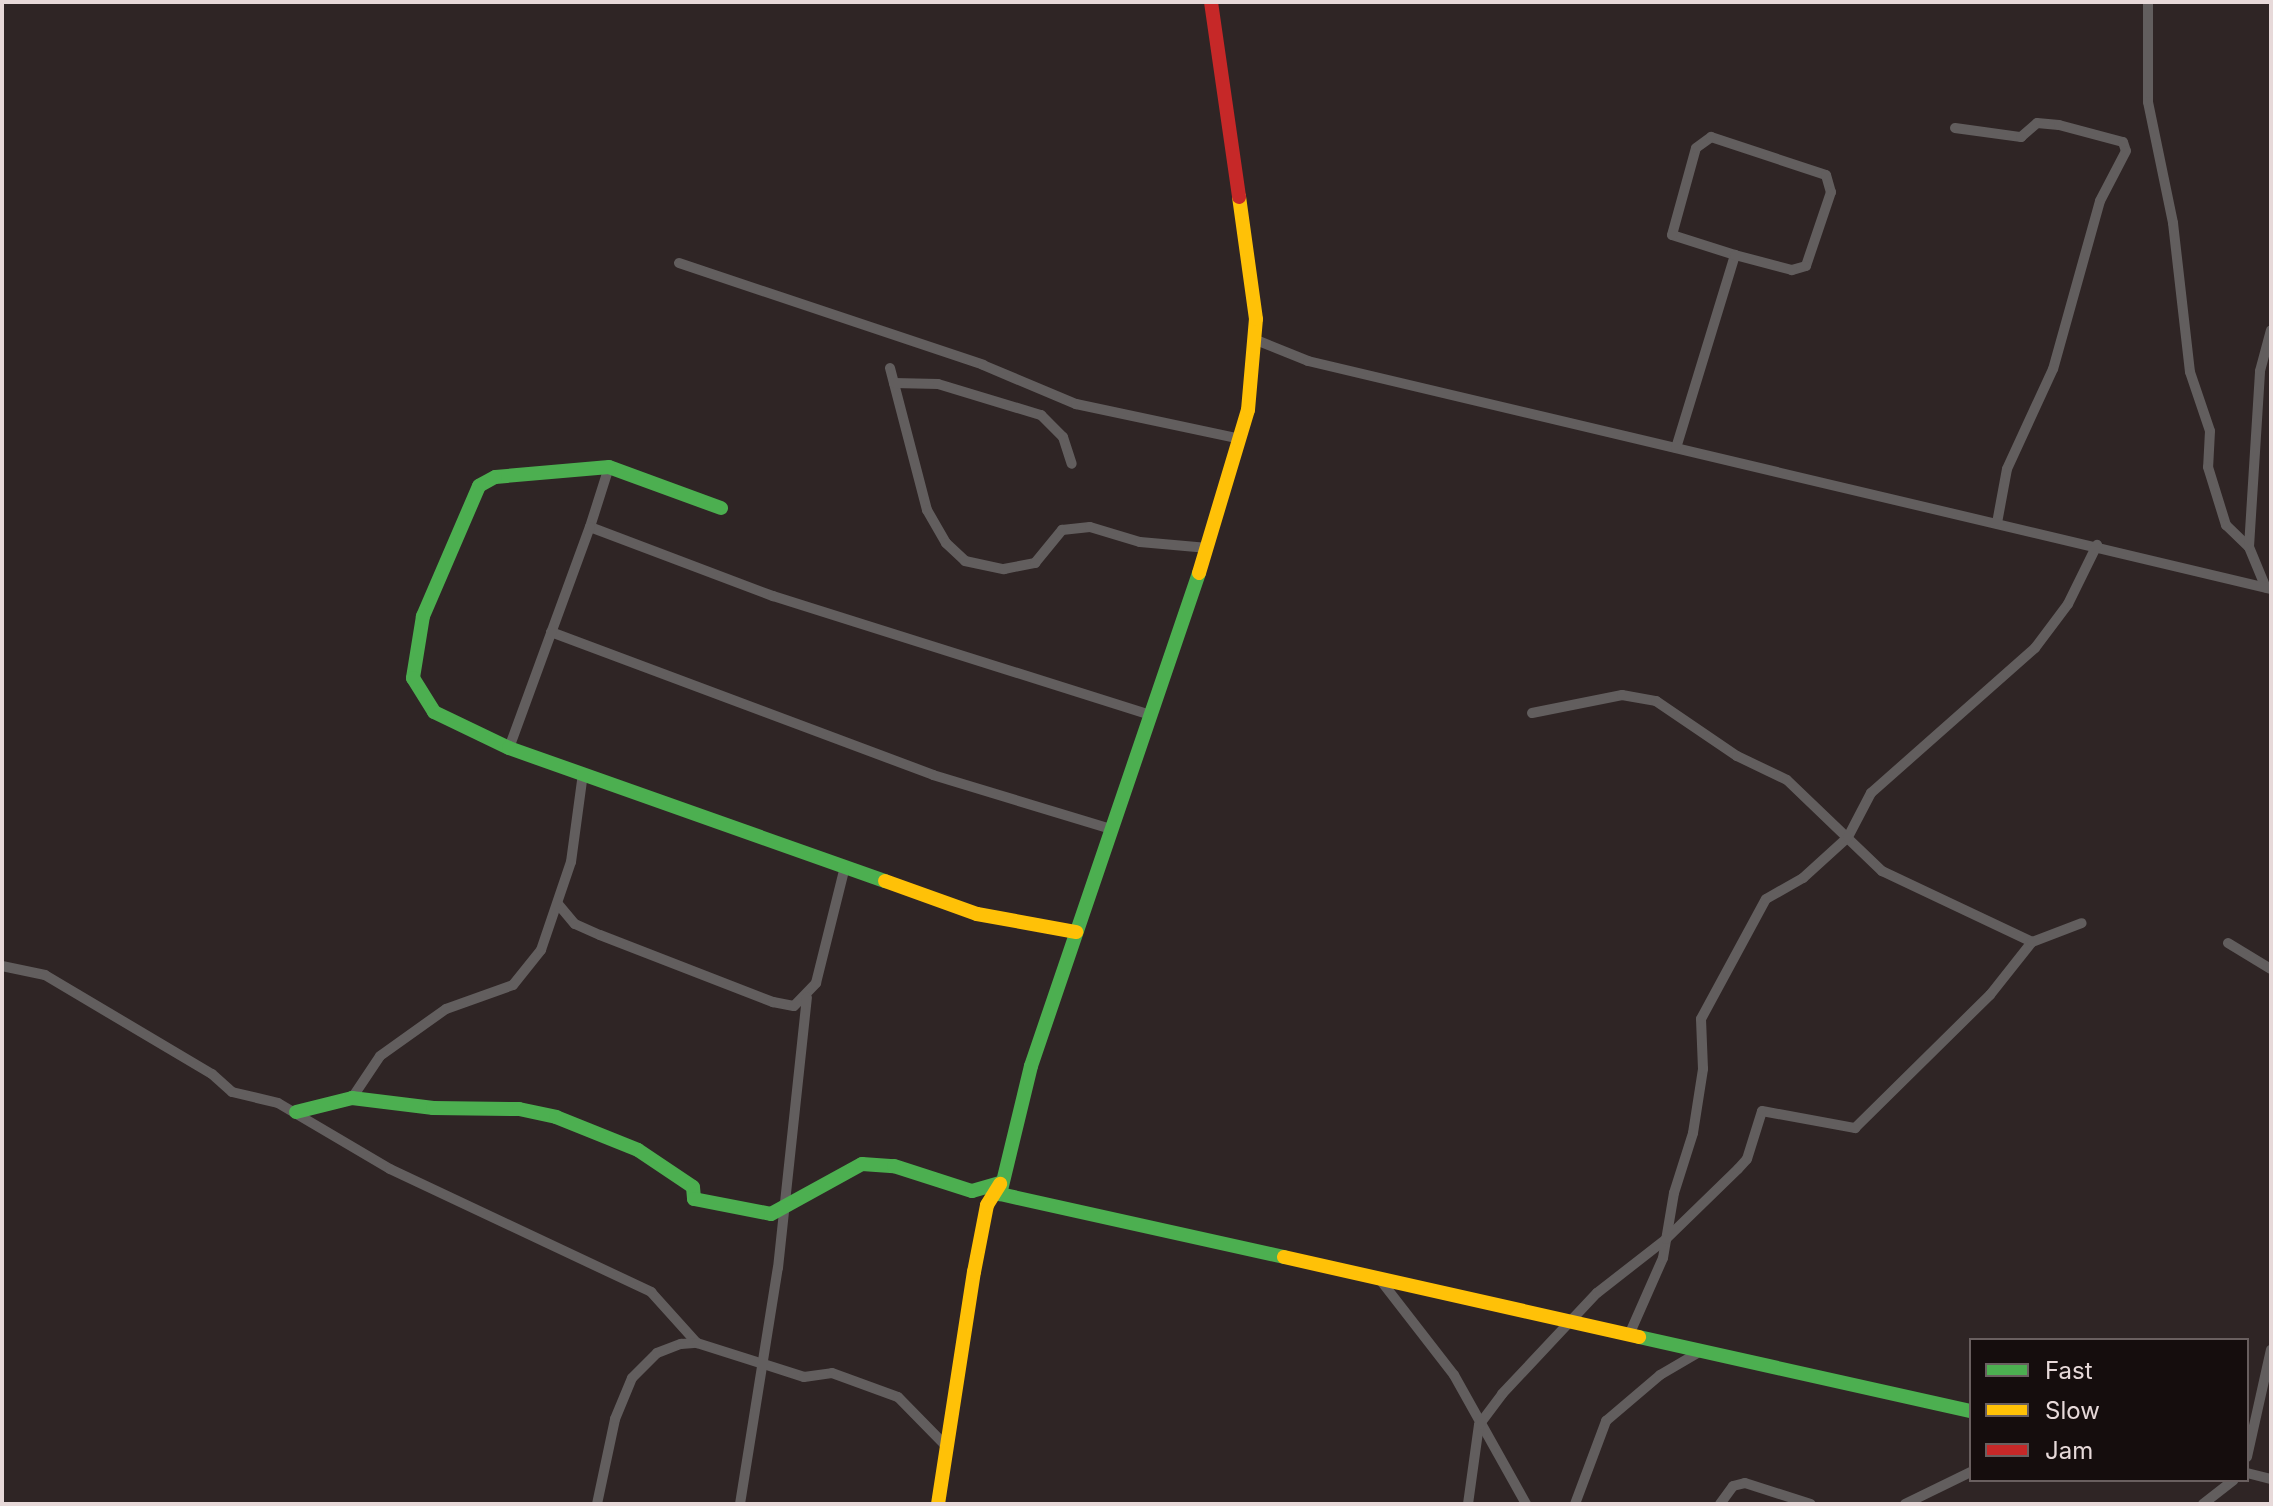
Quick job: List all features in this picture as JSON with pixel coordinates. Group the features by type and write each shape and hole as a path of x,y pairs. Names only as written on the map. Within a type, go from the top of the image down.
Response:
{"street":[{"path":"938,1504 985,1218 1000,1183 1031,1066 1208,548 1240,439 1256,340 1211,2"},
{"path":"2148,2 2148,102 2173,223 2190,372 2210,431 2208,467 2226,525 2249,547 2268,588"},
{"path":"1955,128 2021,137 2037,123 2059,125 2123,142 2126,151 2100,201 2053,369 2007,469 1997,523"},
{"path":"1711,137 1826,175 1831,192 1806,266 1792,270 1735,255 1672,235 1702,141 1711,137"},
{"path":"1676,448 1735,255"},
{"path":"679,263 983,365 1076,404 1240,439"},
{"path":"2249,547 2260,371 2271,330"},
{"path":"1256,340 1308,361 2097,545 2268,588"},
{"path":"890,368 927,510 946,543 965,561 1004,569 1035,563 1062,530 1090,527 1140,542 1208,548"},
{"path":"894,383 938,384 1041,415 1063,437 1072,464"},
{"path":"509,748 609,467"},
{"path":"721,508 609,467 495,477 479,486 440,569 423,616 413,678 434,712 509,748 977,914 1076,932"},
{"path":"590,527 773,596 1150,715"},
{"path":"1629,1335 1646,1304 1693,1133 1703,1069 1701,1019 1766,899 1803,878 1848,837 1871,793 2035,648 2068,604 2097,545"},
{"path":"551,632 933,775 1111,829"},
{"path":"1532,713 1622,695 1656,701 1737,756 1787,780 1882,871 2032,942"},
{"path":"352,1098 380,1056 446,1009 513,985 541,950 571,862 583,773"},
{"path":"740,1504 786,1203 807,998 816,983 845,867"},
{"path":"558,904 575,924 680,968 773,1002 794,1006 807,998"},
{"path":"1468,1504 1479,1425 1568,1321 1666,1239 1747,1159 1762,1111 1855,1128 1990,995 2032,942 2082,923"},
{"path":"2228,943 2271,969"},
{"path":"2,966 45,975 212,1074 232,1092 296,1112 390,1169 651,1292 697,1343"},
{"path":"296,1112 352,1098 433,1108 519,1109 556,1117 651,1158 693,1187 694,1199 771,1214 786,1203 862,1164 894,1166 972,1191 1000,1183"},
{"path":"1000,1183 1000,1194 1969,1411"},
{"path":"1376,1276 1454,1375 1479,1425 1526,1504"},
{"path":"597,1504 615,1419 632,1378 657,1353 697,1343 804,1377 832,1373 898,1397 947,1447"},
{"path":"2249,1448 2271,1350"},
{"path":"1575,1504 1606,1421 1660,1375 1701,1351"},
{"path":"1905,1504 1969,1473"},
{"path":"2249,1474 2271,1479"},
{"path":"2203,1504 2231,1482"},
{"path":"1720,1504 1733,1486 1745,1483 1811,1504"}],"traffic: fast":[{"path":"721,508 609,467 495,477 479,486 423,616 413,678 434,712 509,748 885,881"},
{"path":"1199,573 1031,1066 1000,1194 1284,1257"},
{"path":"296,1112 352,1098 433,1108 519,1109 556,1117 638,1150 693,1187 694,1199 771,1214 862,1164 894,1166 972,1191 1000,1183"},
{"path":"1639,1337 1969,1411"}],"traffic: slow":[{"path":"1199,573 1248,410 1256,319 1239,197"},
{"path":"885,881 977,914 1076,932"},
{"path":"938,1504 974,1272 987,1205 1000,1184"},
{"path":"1284,1257 1639,1337"}],"traffic: jam":[{"path":"1211,2 1239,197"}]}
